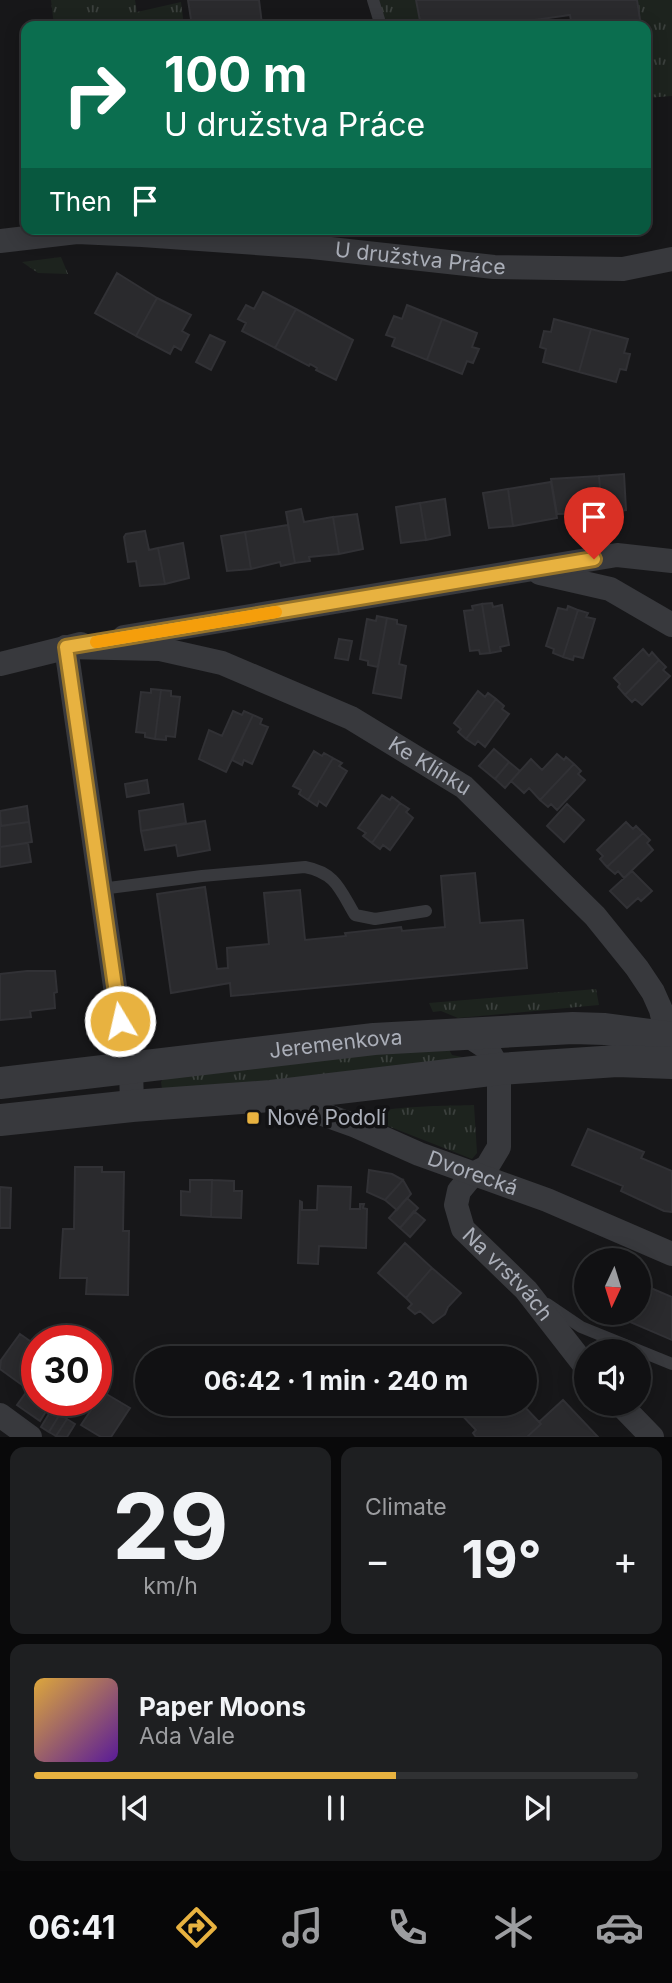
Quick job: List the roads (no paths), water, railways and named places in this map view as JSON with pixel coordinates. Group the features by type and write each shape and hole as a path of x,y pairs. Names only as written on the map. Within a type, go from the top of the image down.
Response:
{"street":[{"name":"U družstva Práce","path":"0,241 51,235"},
{"name":"U družstva Práce","path":"148,235 313,242 495,267 623,269 672,260"},
{"path":"0,664 66,647 617,555 672,561"},
{"path":"526,570 610,589 672,625"},
{"path":"66,647 120,1021 131,1068 132,1106"},
{"name":"Ke Klínku","path":"66,647 160,649 222,663 351,718 464,787 595,916 653,992 662,1010 670,1047"},
{"name":"Jeremenkova","path":"0,1083 374,1039 594,1028 670,1047"},
{"path":"467,1035 487,1048 499,1069"},
{"name":"Jeremenkova","path":"0,1120 132,1106 271,1096 499,1069 617,1061 670,1047"},
{"name":"Na vrstvách","path":"499,1069 499,1147 487,1167 473,1174 459,1191 456,1205 463,1229 526,1290 574,1352"},
{"name":"Dvorecká","path":"271,1096 547,1200 672,1254"},
{"path":"0,1415 30,1437"},
{"path":"632,1416 652,1437"}],"lane":[{"path":"373,0 379,21"},
{"path":"101,889 305,867 320,870 334,878 355,915 375,919 426,911"},
{"path":"526,1290 581,1327 672,1364"}],"place":[{"name":"Nové Podolí","path":"253,1118"}]}
